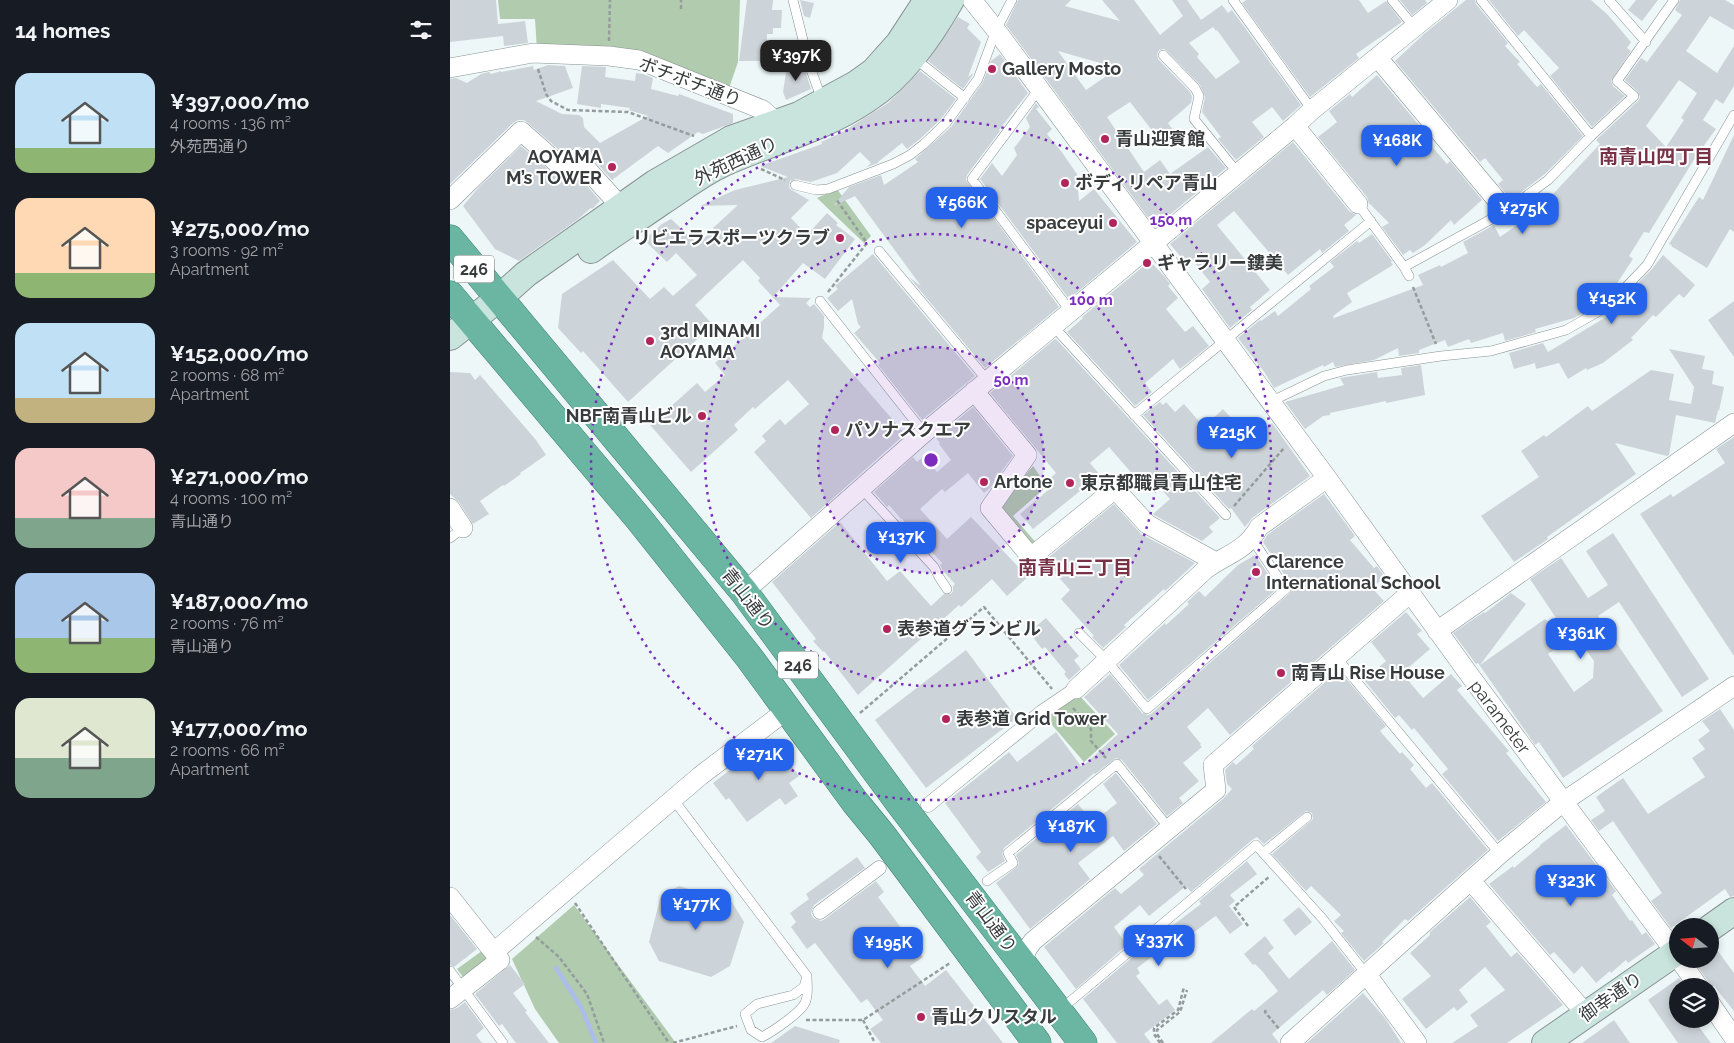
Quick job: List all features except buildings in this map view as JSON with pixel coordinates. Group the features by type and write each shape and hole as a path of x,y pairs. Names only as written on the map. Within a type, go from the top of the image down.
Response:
{"highway":[{"name":"青山通り","path":"450,239 498,299 744,592 881,777 1084,1043"},
{"name":"青山通り","path":"450,295 460,329 639,519 748,656 855,802 888,843 1037,1043"},
{"path":"855,802 869,803 877,796 881,777"}],"main road":[{"name":"外苑西通り","path":"460,329 526,274 655,183 731,139 799,115 848,89 874,71 899,43 927,0"},
{"name":"外苑西通り","path":"498,299 536,288 694,179 724,163 834,118 866,101 889,83 913,57 929,36 951,0"},
{"path":"1719,922 1734,911"},
{"name":"御幸通り","path":"1544,1043 1669,960"}],"street":[{"name":"parameter","path":"972,0 1225,340 1270,402 1293,438 1327,478 1409,594 1669,944"},
{"path":"744,592 924,433 1312,110 1448,0"},
{"name":"ボチボチ通り","path":"450,68 533,53 609,56 639,60 763,110 776,122"},
{"path":"1378,58 1506,211"},
{"path":"1295,126 1358,204"},
{"path":"450,200 521,131 565,170 577,158 621,207"},
{"path":"980,386 1027,456 990,508 1031,557 1115,489 1147,524 1216,562"},
{"path":"1438,631 1734,423"},
{"path":"928,805 1065,693 1107,662 1206,569 1236,553 1252,539 1259,527 1327,478"},
{"path":"450,508 457,533"},
{"path":"1025,966 1026,950 1032,941 1216,790 1213,765 1409,594"},
{"path":"1284,1036 1367,975 1500,854 1563,802 1734,686"},
{"path":"494,952 700,776 787,710"},
{"path":"820,912 879,868"},
{"path":"1471,881 1586,1014"},
{"path":"450,897 500,960 457,994"},
{"path":"1367,975 1417,1043"},
{"path":"1719,1016 1734,1038"}],"lane":[{"path":"792,0 809,64 823,102"},
{"path":"795,185 816,190 828,189 893,164 910,155 946,123 965,98 978,78 996,30 1012,0"},
{"path":"1233,0 1312,110"},
{"path":"1392,0 1415,28"},
{"path":"1481,0 1591,136"},
{"path":"1609,0 1646,42"},
{"path":"1404,267 1506,211 1548,180 1634,96 1617,81 1674,0"},
{"path":"1163,55 1194,88 1199,96 1194,119 1238,172"},
{"path":"913,57 965,98"},
{"path":"1039,89 972,179 1071,312"},
{"path":"1270,402 1306,383 1347,370 1492,350 1533,340 1566,330 1601,310 1626,288 1647,265 1734,115"},
{"path":"1358,204 1372,221 1409,276"},
{"path":"1134,415 1372,221"},
{"path":"880,251 980,386"},
{"path":"820,301 924,433"},
{"path":"1054,326 1226,514"},
{"path":"861,488 934,567 938,577 947,588"},
{"path":"1079,633 1107,662 1147,709 1286,589 1252,539"},
{"path":"1336,658 1500,854"},
{"path":"987,881 1013,863 1008,853 1117,764 1169,828"},
{"path":"673,799 807,976 808,994 804,1005 772,1032 762,1037 751,1030 745,1014 757,1004 793,995 804,987 807,976"},
{"path":"1263,852 1307,817"},
{"path":"1060,1010 1256,845 1322,918 1367,975"},
{"path":"450,971 457,994 502,1043"}],"path":[{"path":"609,56 610,0"},
{"path":"681,9 682,0"},
{"path":"533,53 546,94 551,102 568,110 628,112 698,137"},
{"path":"755,167 795,185"},
{"path":"820,301 867,243 828,189"},
{"path":"1409,276 1441,356"},
{"path":"1242,495 1293,438"},
{"path":"860,713 984,607 1065,693 1091,729 1091,741 1114,767"},
{"path":"1150,845 1193,898"},
{"path":"1248,926 1234,907 1278,869"},
{"path":"566,891 671,1043 749,1023"},
{"path":"524,927 559,957 587,994 604,1043"},
{"path":"787,1020 863,1020 950,963"},
{"path":"1161,1043 1154,1034 1154,1028 1178,1010 1186,988"},
{"path":"1266,1010 1265,1012 1284,1036"},
{"path":"863,1020 875,1043"}],"green space":[{"path":"498,0 740,0 738,62 727,94 659,63 537,50 535,19 500,19"},
{"path":"837,189 871,236 864,243 817,198"},
{"path":"1033,466 1047,486 1013,516 1038,545 1032,550 998,508"},
{"path":"1078,694 1115,734 1084,762 1046,718"},
{"path":"574,905 676,1043 559,1043 535,1009 512,959"},
{"path":"486,948 495,960 466,981 457,969"}],"waterway":[{"path":"556,968 581,1007 596,1043"}],"place":[{"name":"Gallery Mosto","path":"992,69"},
{"name":"青山迎賓館","path":"1105,139"},
{"name":"AOYAMA M’s TOWER","path":"612,167"},
{"name":"ボディリペア青山","path":"1065,183"},
{"name":"spaceyui","path":"1113,223"},
{"name":"リビエラスポーツクラブ","path":"840,238"},
{"name":"ギャラリー鏤美","path":"1147,263"},
{"name":"3rd MINAMI AOYAMA","path":"650,341"},
{"name":"NBF南青山ビル","path":"702,416"},
{"name":"パソナスクエア","path":"835,430"},
{"name":"Artone","path":"984,482"},
{"name":"東京都職員青山住宅","path":"1070,483"},
{"name":"Clarence International School","path":"1256,572"},
{"name":"表参道グランビル","path":"887,629"},
{"name":"南青山 Rise House","path":"1281,673"},
{"name":"表参道 Grid Tower","path":"946,719"},
{"name":"青山クリスタル","path":"921,1017"}],"district":[{"name":"南青山四丁目","path":"1656,156"},
{"name":"南青山三丁目","path":"1075,567"}]}
